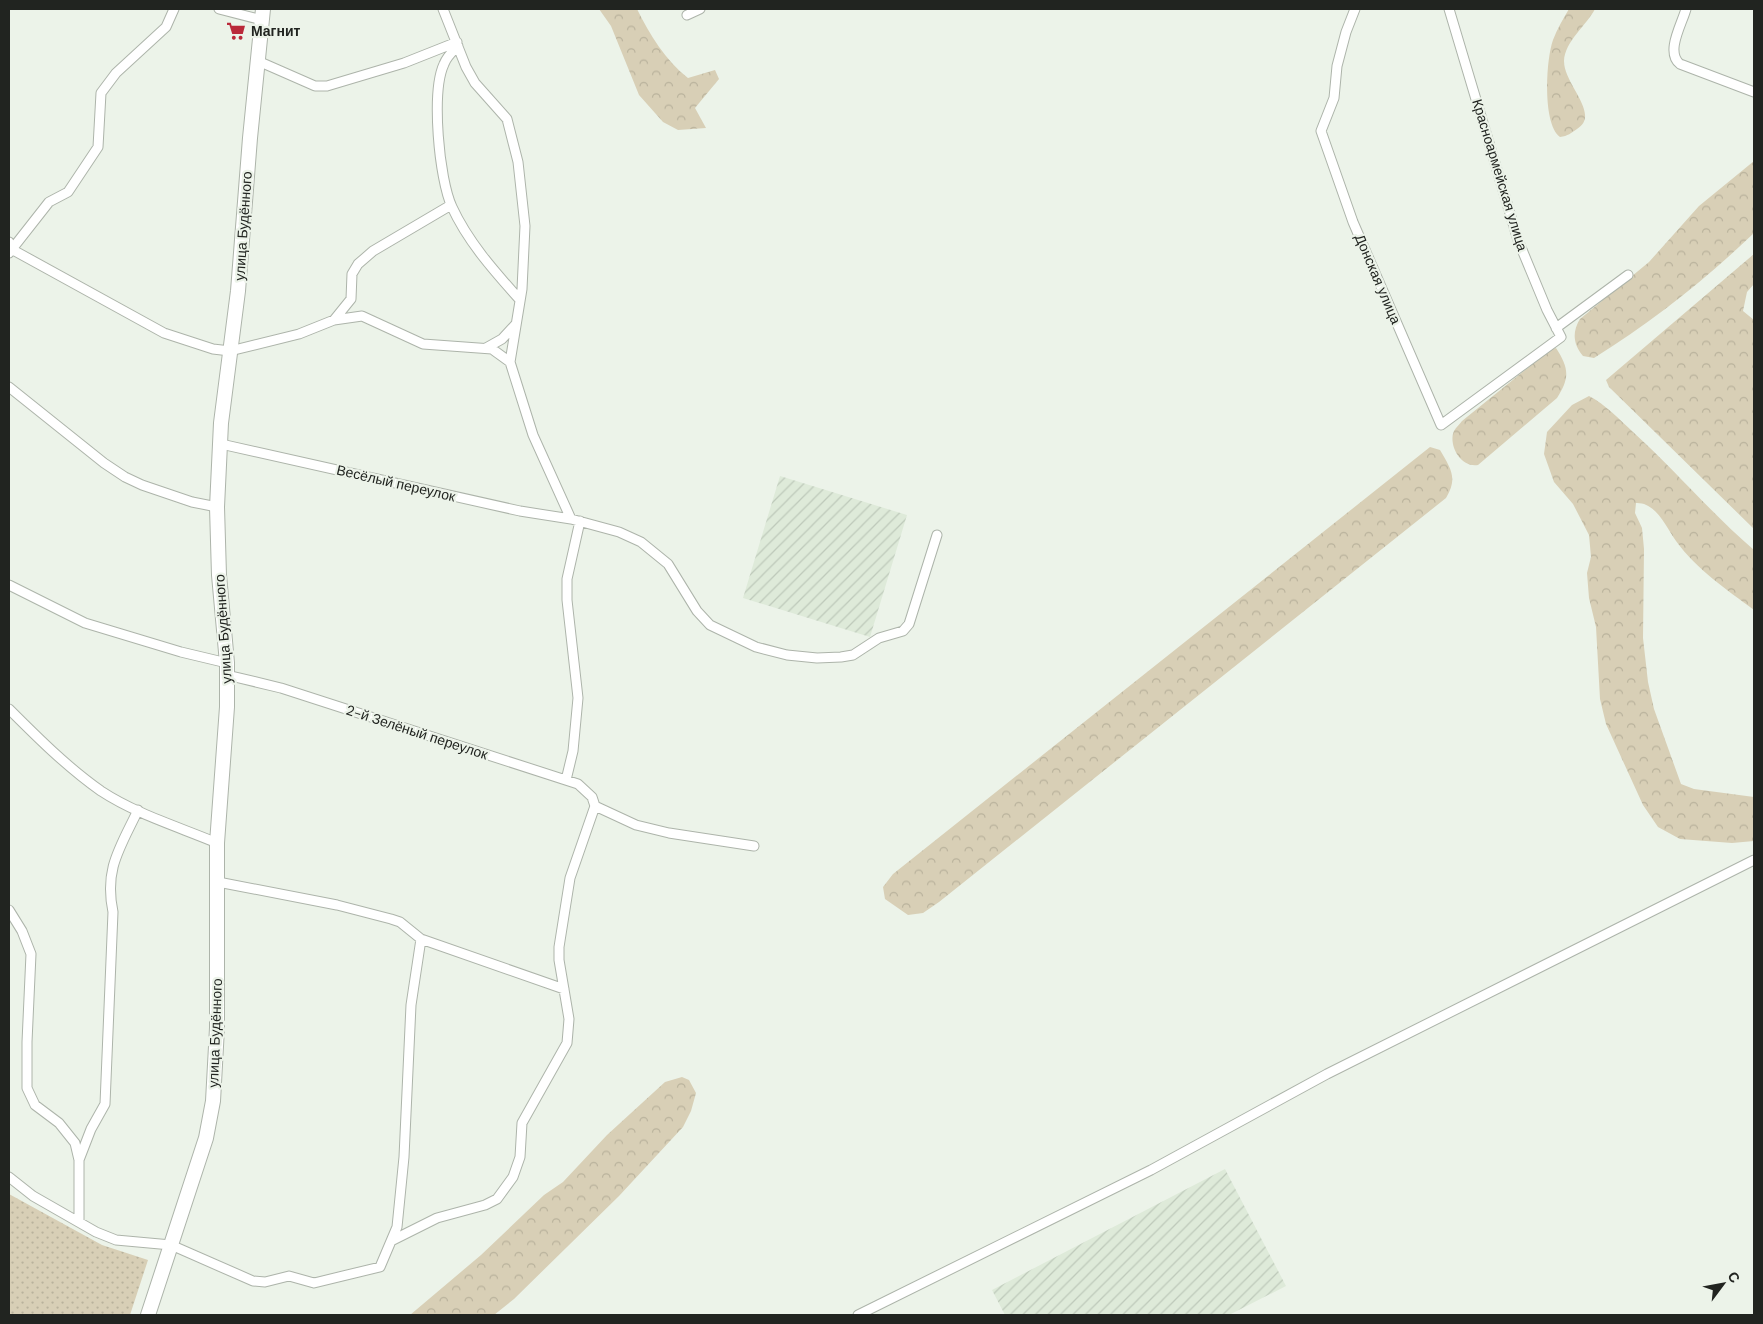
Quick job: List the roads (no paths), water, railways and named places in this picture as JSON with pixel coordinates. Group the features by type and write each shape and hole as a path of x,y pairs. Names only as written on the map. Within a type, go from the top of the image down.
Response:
{"main road":[{"name":"улица Будённого","path":"148,1315 206,1138 213,1101 216,1028 217,843 226,735 227,669 219,575 217,507 221,423 238,291 262,14"}],"street":[{"path":"174,9 166,27 116,73 101,93 98,147 68,192 49,202 10,248 164,333 197,345 230,352 299,334 334,320 362,316 423,344 486,348 497,351 510,362"},
{"path":"219,9 262,14"},
{"path":"443,9 466,67 475,83 507,119 518,162 525,226 520,300 510,362 534,435 575,520 567,579 567,600 578,698 573,751 566,780"},
{"path":"688,15 700,9"},
{"name":"Донская улица","path":"1355,9 1346,32 1337,66 1334,98 1321,131 1352,222 1441,426 1558,333"},
{"name":"Красноармейская улица","path":"1449,9 1518,240 1558,333"},
{"path":"1686,9 1673,52 1674,60 1754,92"},
{"path":"258,61 315,86 327,86 414,60 458,44"},
{"path":"458,44 443,65 437,103 440,146 451,205 470,239 520,300"},
{"path":"334,320 351,299 352,274 358,264 374,250 451,205"},
{"path":"1558,333 1628,275"},
{"path":"486,348 502,339 516,325"},
{"path":"9,387 104,463 125,477 142,485 192,502 217,507"},
{"name":"Весёлый переулок","path":"221,444 520,511 575,520 619,532 641,542 668,564 697,611 710,625 756,647 817,658 853,654 879,638 903,630 909,624 937,535"},
{"name":"2-й Зелёный переулок","path":"9,585 85,623 181,652 281,688 566,780 585,790 595,806 636,825 669,834 754,846"},
{"path":"9,709 56,757 102,791 138,810 217,843"},
{"path":"392,1240 436,1218 485,1205 497,1199 513,1177 520,1157 522,1123 567,1043 569,1018 559,947 570,878 595,806"},
{"path":"79,1160 91,1129 105,1104 114,912 109,892 111,868 138,810"},
{"path":"858,1315 1151,1170 1327,1074 1754,860"},
{"path":"218,882 338,905 391,919 400,922 421,939 564,989"},
{"path":"9,910 22,931 31,954 27,1088 35,1105 59,1123 75,1143 79,1160 79,1221"},
{"path":"9,1177 33,1196 116,1240 171,1245 253,1281 265,1282 289,1276 314,1283 380,1267 397,1227 404,1157 411,1006 421,939"}],"place":[{"name":"Магнит","path":"236,31"}]}
